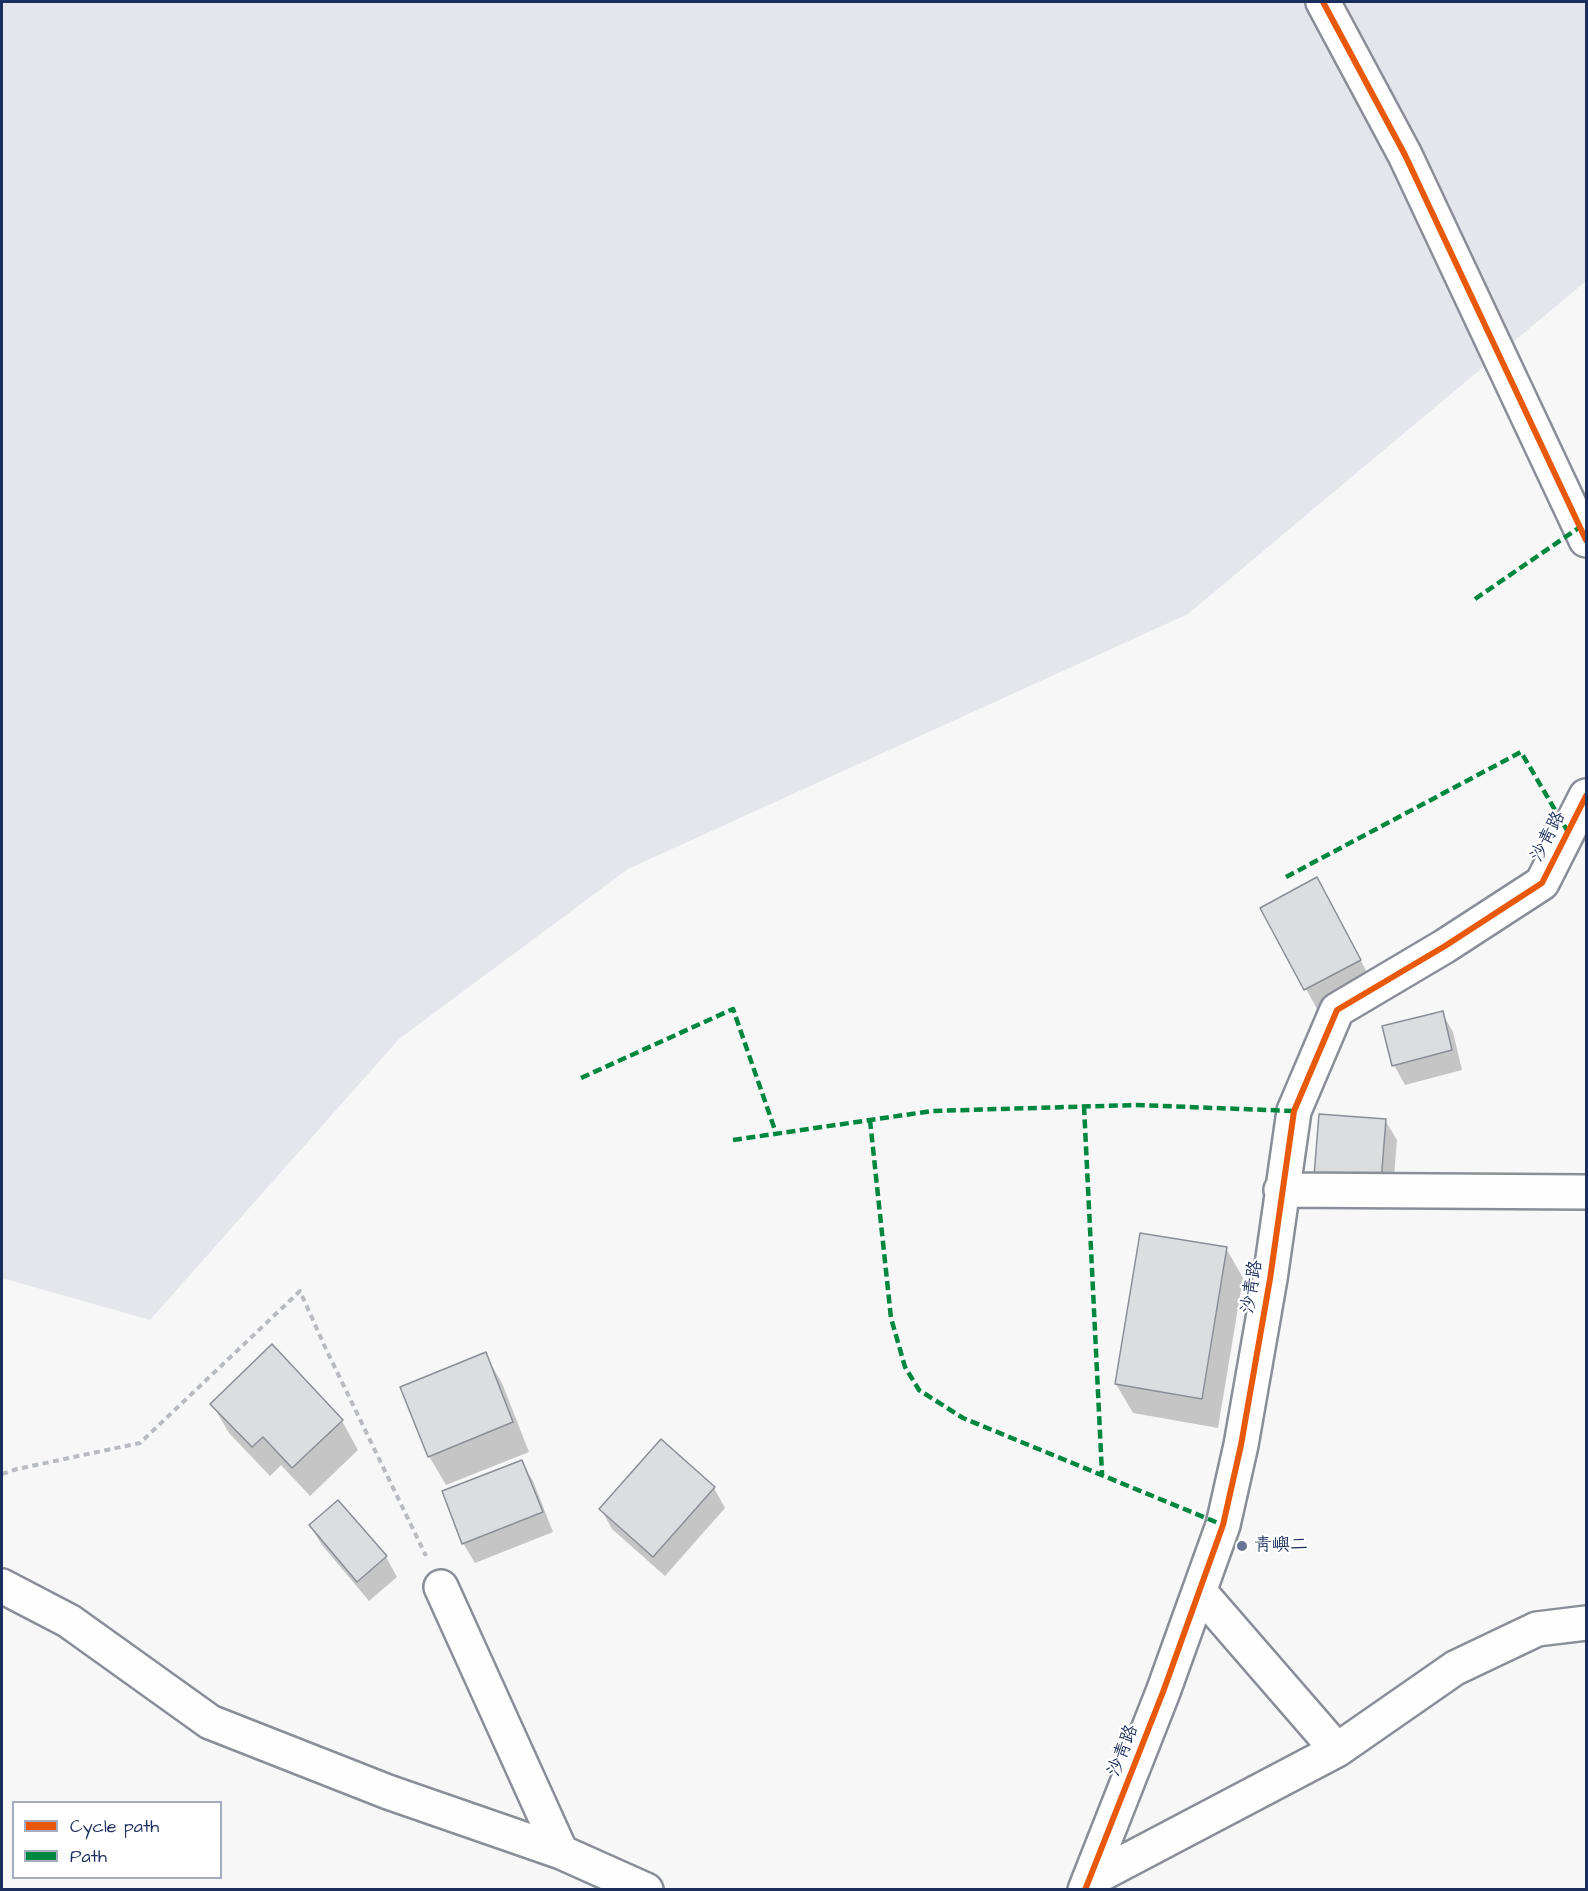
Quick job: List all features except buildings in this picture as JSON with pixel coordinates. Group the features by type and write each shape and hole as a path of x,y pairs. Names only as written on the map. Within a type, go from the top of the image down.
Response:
{"street":[{"path":"1323,2 1405,155 1587,540"},
{"name":"沙青路","path":"1087,1885 1200,1592 1223,1525 1241,1445 1270,1279 1294,1111 1337,1010 1444,946 1542,883 1587,796"},
{"path":"1281,1190 1587,1192"},
{"path":"2,1586 69,1621 210,1722 388,1792 561,1852 646,1890"},
{"path":"441,1587 561,1852"},
{"path":"1200,1592 1337,1750"},
{"path":"1087,1885 1337,1750 1455,1668 1537,1629 1587,1623"}],"path":[{"path":"2,1474 140,1443 300,1291 441,1587"}],"shaded area":[{"path":"2,2 1586,2 1586,281 1188,614 628,869 399,1039 150,1320 2,1278"}],"marked path":[{"path":"1475,599 1580,527"},
{"path":"1286,877 1521,752 1568,832"},
{"path":"581,1078 733,1009 776,1133"},
{"path":"733,1140 932,1111 1136,1105 1294,1111"},
{"path":"1084,1106 1102,1474"},
{"path":"870,1120 891,1318 905,1367 919,1390 963,1418 1223,1525"}],"cycle path":[{"path":"1323,2 1405,155 1586,540"},
{"path":"1085,1890 1163,1692 1223,1525 1241,1445 1270,1279 1294,1111 1337,1010 1445,946 1542,883 1586,796"}],"place":[{"name":"青嶼二","path":"1242,1546"}]}
